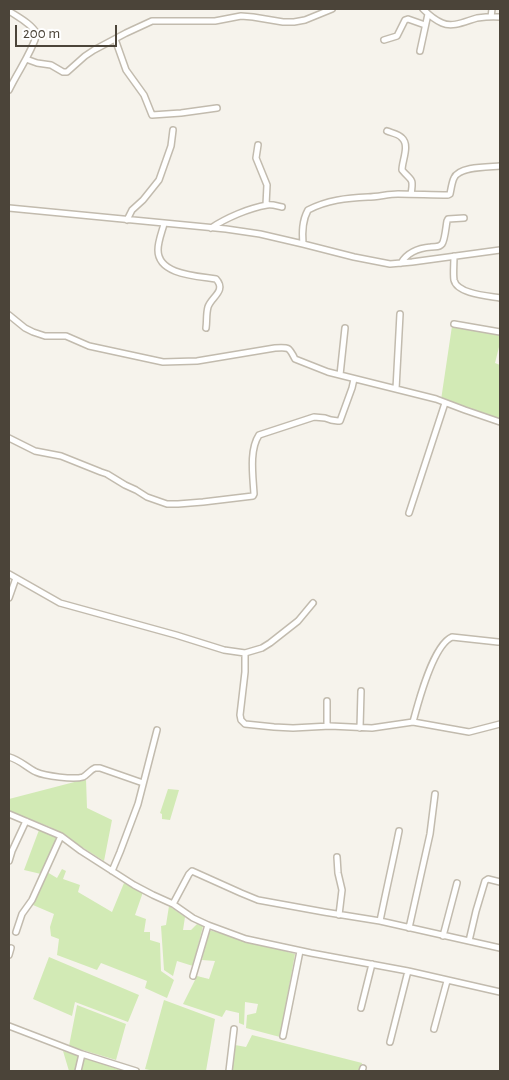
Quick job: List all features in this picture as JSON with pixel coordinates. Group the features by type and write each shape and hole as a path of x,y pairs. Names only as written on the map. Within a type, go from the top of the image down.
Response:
{"street":[{"path":"26,59 51,65 67,72 89,53 152,22 215,21 241,16 294,22 305,20 332,9"},
{"path":"423,9 441,23 447,24 462,23 476,18 500,17"},
{"path":"491,17 492,9"},
{"path":"9,11 22,19 37,34 9,90"},
{"path":"420,51 428,14"},
{"path":"384,40 397,36 405,20 408,19 425,25"},
{"path":"115,39 126,70 144,95 152,115 217,108"},
{"path":"127,220 132,210 159,180 173,130"},
{"path":"387,131 400,136 405,142 402,170 412,180 411,194"},
{"path":"258,145 256,158 267,185 266,205"},
{"path":"303,244 302,231 304,219 308,210 314,207 353,197 397,194 450,194 453,179 457,173 473,168 500,166"},
{"path":"211,228 235,215 266,205 282,207"},
{"path":"9,208 260,234 390,264 500,250"},
{"path":"401,263 409,254 441,245 448,219 464,218"},
{"path":"164,224 158,251 162,263 167,268 176,271 216,279 220,285 220,290 208,306 206,328"},
{"path":"454,256 454,280 458,288 500,298"},
{"path":"396,389 400,314"},
{"path":"9,315 25,328 45,336 66,336 89,346 163,362 197,361 275,348 288,348 292,351 294,359 297,361 354,379 436,399 500,422"},
{"path":"454,324 500,332"},
{"path":"340,375 345,328"},
{"path":"9,438 35,451 61,456 107,474 147,497 167,504 253,496 252,470 257,437 314,417 340,421 354,379"},
{"path":"409,513 445,403"},
{"path":"9,574 60,603 224,650 245,652 262,648 298,621 313,603"},
{"path":"9,598 16,578"},
{"path":"413,722 430,668 448,638 500,642"},
{"path":"245,652 245,672 240,715 241,720 245,724 293,728 327,726 372,728 413,722 469,732 500,724"},
{"path":"360,728 361,691"},
{"path":"327,700 327,726"},
{"path":"112,871 138,804 157,730"},
{"path":"9,757 21,761 42,775 82,778 95,768 100,768 143,783"},
{"path":"409,928 430,834 435,794"},
{"path":"9,814 61,836 112,871 153,895 173,904 194,918 246,939 408,971 500,992"},
{"path":"9,861 26,821"},
{"path":"380,921 394,859 398,831"},
{"path":"16,932 22,914 32,900 61,836"},
{"path":"337,857 342,890 339,915"},
{"path":"173,904 192,871 258,900 380,921 500,948"},
{"path":"469,942 485,881 488,879 500,882"},
{"path":"443,936 457,882"},
{"path":"193,976 208,925"},
{"path":"9,955 11,948"},
{"path":"283,1036 300,951"},
{"path":"362,1008 372,964"},
{"path":"390,1042 408,971"},
{"path":"434,1029 447,981"},
{"path":"9,1026 82,1054 136,1071"},
{"path":"229,1071 234,1030"},
{"path":"78,1071 82,1054"}],"green space":[{"path":"452,326 500,335 495,363 500,365 500,419 441,400"},
{"path":"86,779 87,808 112,820 104,861 50,827 9,811 9,799"},
{"path":"168,789 179,790 170,820 162,819 162,814 160,813"},
{"path":"39,830 57,837 41,874 24,870"},
{"path":"62,869 66,871 63,879 80,885 78,892 112,912 124,883 143,892 135,915 146,919 144,932 150,932 150,940 160,943 161,971 174,980 167,998 145,988 147,981 101,963 97,970 57,955 59,939 51,936 50,927 54,914 33,905 47,872 57,878"},
{"path":"169,906 185,917 183,930 191,930 197,924 203,926 193,966 177,961 173,976 164,970 161,926 166,925"},
{"path":"209,930 295,954 280,1037 246,1028 247,1015 256,1013 258,1004 245,1002 244,1025 239,1023 239,1013 226,1010 222,1017 183,1004 197,976 209,979 215,961 202,960"},
{"path":"49,957 139,995 128,1022 75,1002 72,1016 33,999"},
{"path":"164,1000 215,1019 206,1071 154,1071 145,1069"},
{"path":"77,1005 126,1024 116,1060 69,1046"},
{"path":"252,1035 362,1063 360,1071 232,1071 235,1045 246,1047"},
{"path":"63,1051 124,1071 69,1071"}]}
